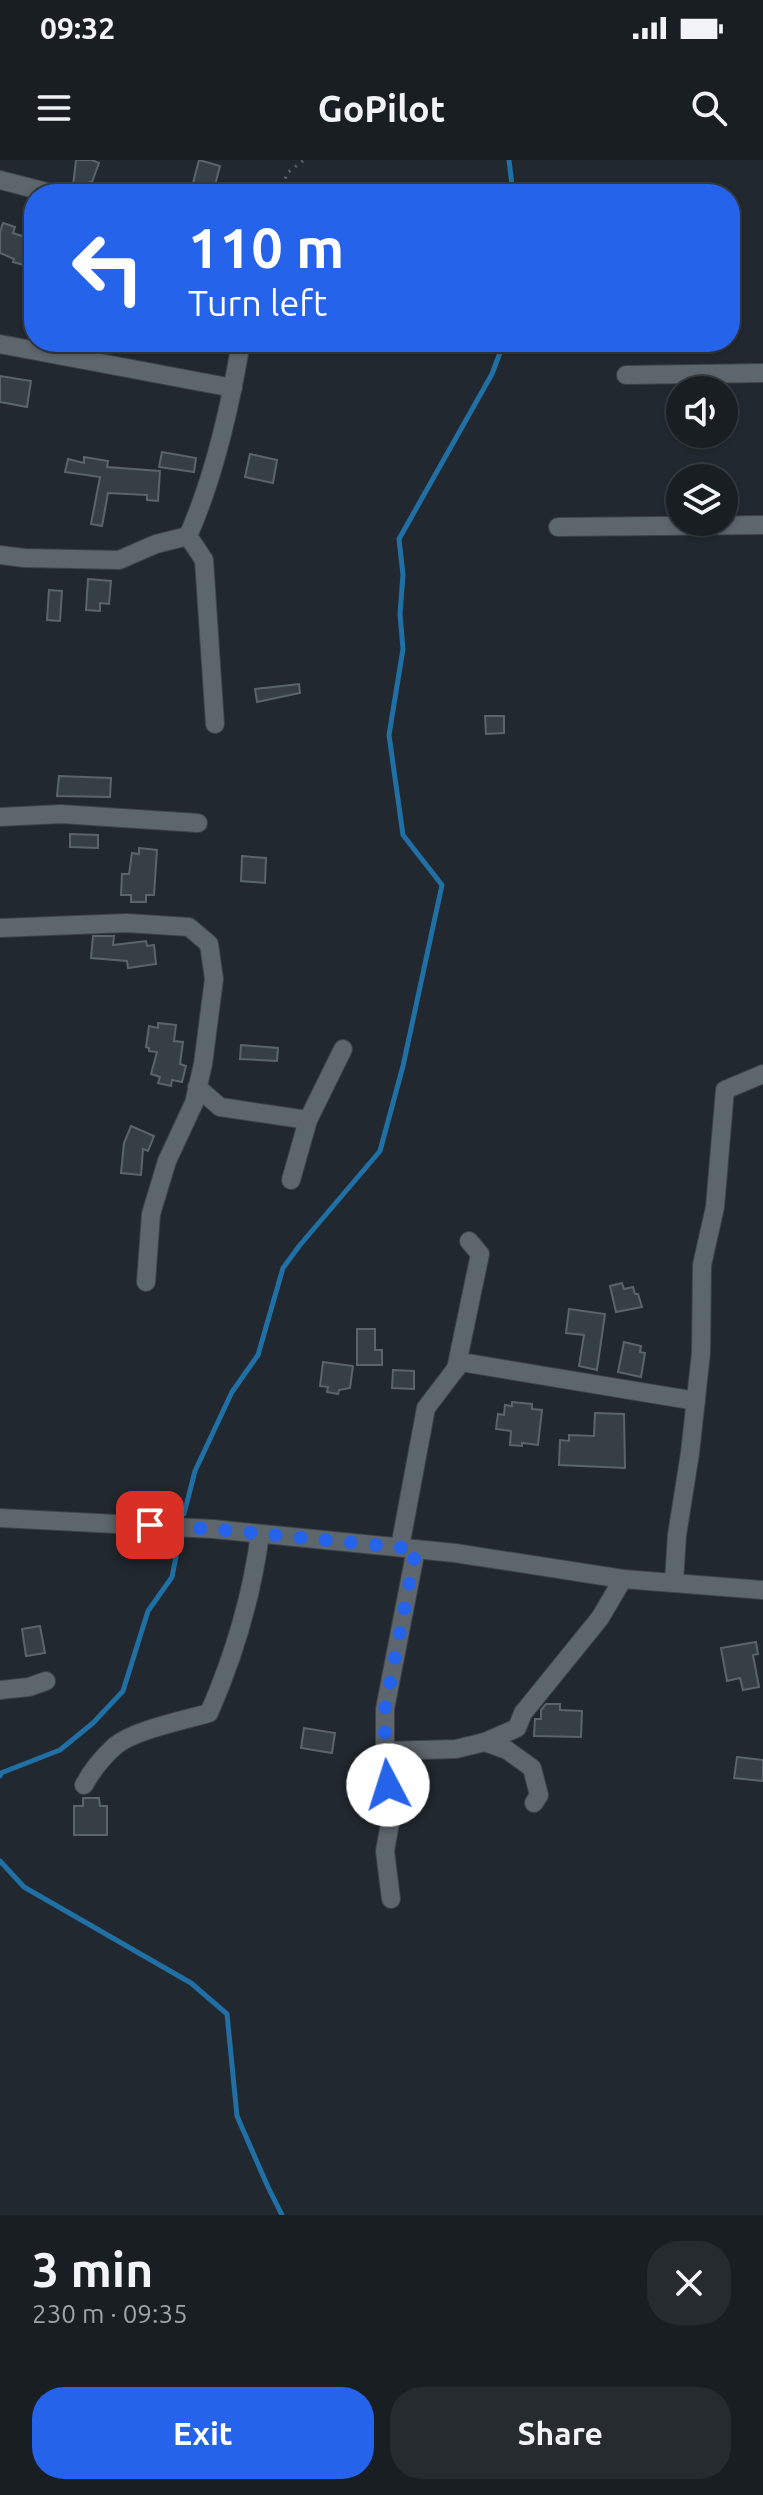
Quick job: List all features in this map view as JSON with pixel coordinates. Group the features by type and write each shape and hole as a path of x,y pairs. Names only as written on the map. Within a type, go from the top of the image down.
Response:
{"street":[{"path":"0,180 24,186"},
{"path":"0,344 24,349"},
{"path":"42,352 233,388"},
{"path":"188,536 199,510 233,388 239,352"},
{"path":"626,375 763,373"},
{"path":"558,527 763,525"},
{"path":"0,555 59,560 119,560 156,544 188,536"},
{"path":"188,536 204,560 215,724"},
{"path":"0,817 61,814 198,823"},
{"path":"0,928 127,923 189,927 209,944 214,979 203,1064 194,1103 167,1161 151,1214 146,1282"},
{"path":"291,1180 308,1120 343,1049"},
{"path":"674,1581 677,1535 701,1353 702,1265 715,1207 725,1090 763,1074"},
{"path":"197,1087 220,1107 308,1120"},
{"path":"456,1369 480,1254 469,1241"},
{"path":"391,1899 385,1851 392,1812 385,1751 385,1709 426,1408 461,1362 696,1401"},
{"path":"0,1518 213,1529 455,1553 623,1579 763,1590"},
{"path":"84,1785 92,1770 117,1744 148,1731 209,1713 224,1679 254,1577 260,1534"},
{"path":"385,1751 456,1749 485,1742 517,1728 523,1713 600,1618 623,1579"},
{"path":"0,1690 29,1687 46,1681"},
{"path":"485,1742 507,1750 532,1768 539,1795 534,1803"}],"path":[{"path":"284,184 287,173 304,160"}],"building":[{"path":"76,160 99,163 92,182 73,184"},
{"path":"199,160 220,166 215,184 193,184"},
{"path":"3,223 15,227 13,233 24,237 24,265 0,253"},
{"path":"0,376 31,381 27,407 0,402"},
{"path":"162,452 196,458 194,472 159,467"},
{"path":"250,454 277,460 273,483 245,477"},
{"path":"84,457 108,461 107,467 160,471 158,501 147,500 147,495 108,493 102,526 91,524 100,477 65,472 68,459 84,463"},
{"path":"88,579 111,581 109,604 100,603 100,611 86,610"},
{"path":"49,590 62,591 60,621 47,620"},
{"path":"299,684 300,693 257,702 255,689"},
{"path":"485,716 504,716 504,733 486,734"},
{"path":"59,776 111,778 110,797 57,796"},
{"path":"70,834 98,835 98,848 70,847"},
{"path":"139,848 157,850 154,895 146,895 146,902 131,902 131,895 121,895 122,874 129,874 132,853 139,854"},
{"path":"242,856 266,858 265,883 241,881"},
{"path":"93,936 114,936 113,945 146,941 147,946 154,945 156,964 128,968 127,961 91,958"},
{"path":"158,1023 176,1025 174,1041 183,1042 180,1064 186,1066 182,1082 172,1080 171,1086 158,1083 160,1077 151,1074 157,1052 149,1051 146,1047 149,1026 158,1028"},
{"path":"241,1045 278,1048 277,1061 240,1059"},
{"path":"131,1126 154,1136 148,1151 143,1149 141,1175 121,1173 124,1143"},
{"path":"622,1283 624,1289 633,1287 642,1307 616,1312 610,1286"},
{"path":"569,1309 605,1314 597,1370 579,1366 584,1335 566,1333"},
{"path":"357,1329 375,1329 375,1350 382,1350 382,1365 357,1365"},
{"path":"624,1342 641,1346 640,1352 645,1353 641,1377 618,1372"},
{"path":"323,1362 353,1366 350,1388 339,1390 338,1394 327,1392 328,1387 320,1386"},
{"path":"393,1370 414,1371 414,1389 392,1388"},
{"path":"512,1402 532,1404 532,1409 542,1410 538,1445 510,1445 511,1431 496,1429 498,1414 504,1415 505,1405 512,1406"},
{"path":"595,1413 624,1414 625,1468 559,1465 560,1440 569,1441 569,1435 594,1436"},
{"path":"40,1626 45,1653 26,1656 22,1629"},
{"path":"756,1642 758,1654 753,1655 759,1687 743,1690 740,1678 727,1681 721,1648"},
{"path":"546,1704 560,1704 560,1710 582,1711 581,1737 534,1736 535,1719 541,1719 541,1710"},
{"path":"304,1728 335,1733 332,1753 301,1748"},
{"path":"737,1757 763,1760 763,1781 734,1778"},
{"path":"83,1798 99,1798 100,1806 107,1806 107,1835 74,1835 74,1806 83,1806"}],"waterway":[{"path":"509,160 512,184"},
{"path":"184,1514 195,1471 232,1392 258,1355 283,1268 380,1151 403,1066 442,885 403,835 389,735 403,649 400,614 403,575 399,539 492,374 500,352"},
{"path":"0,1776 60,1750 93,1723 123,1691 148,1611 172,1577 179,1541"},
{"path":"0,1861 24,1887 191,1983 227,2014 237,2116 282,2215"}],"route":[{"path":"150,1525 416,1549 385,1709 388,1785"}]}
